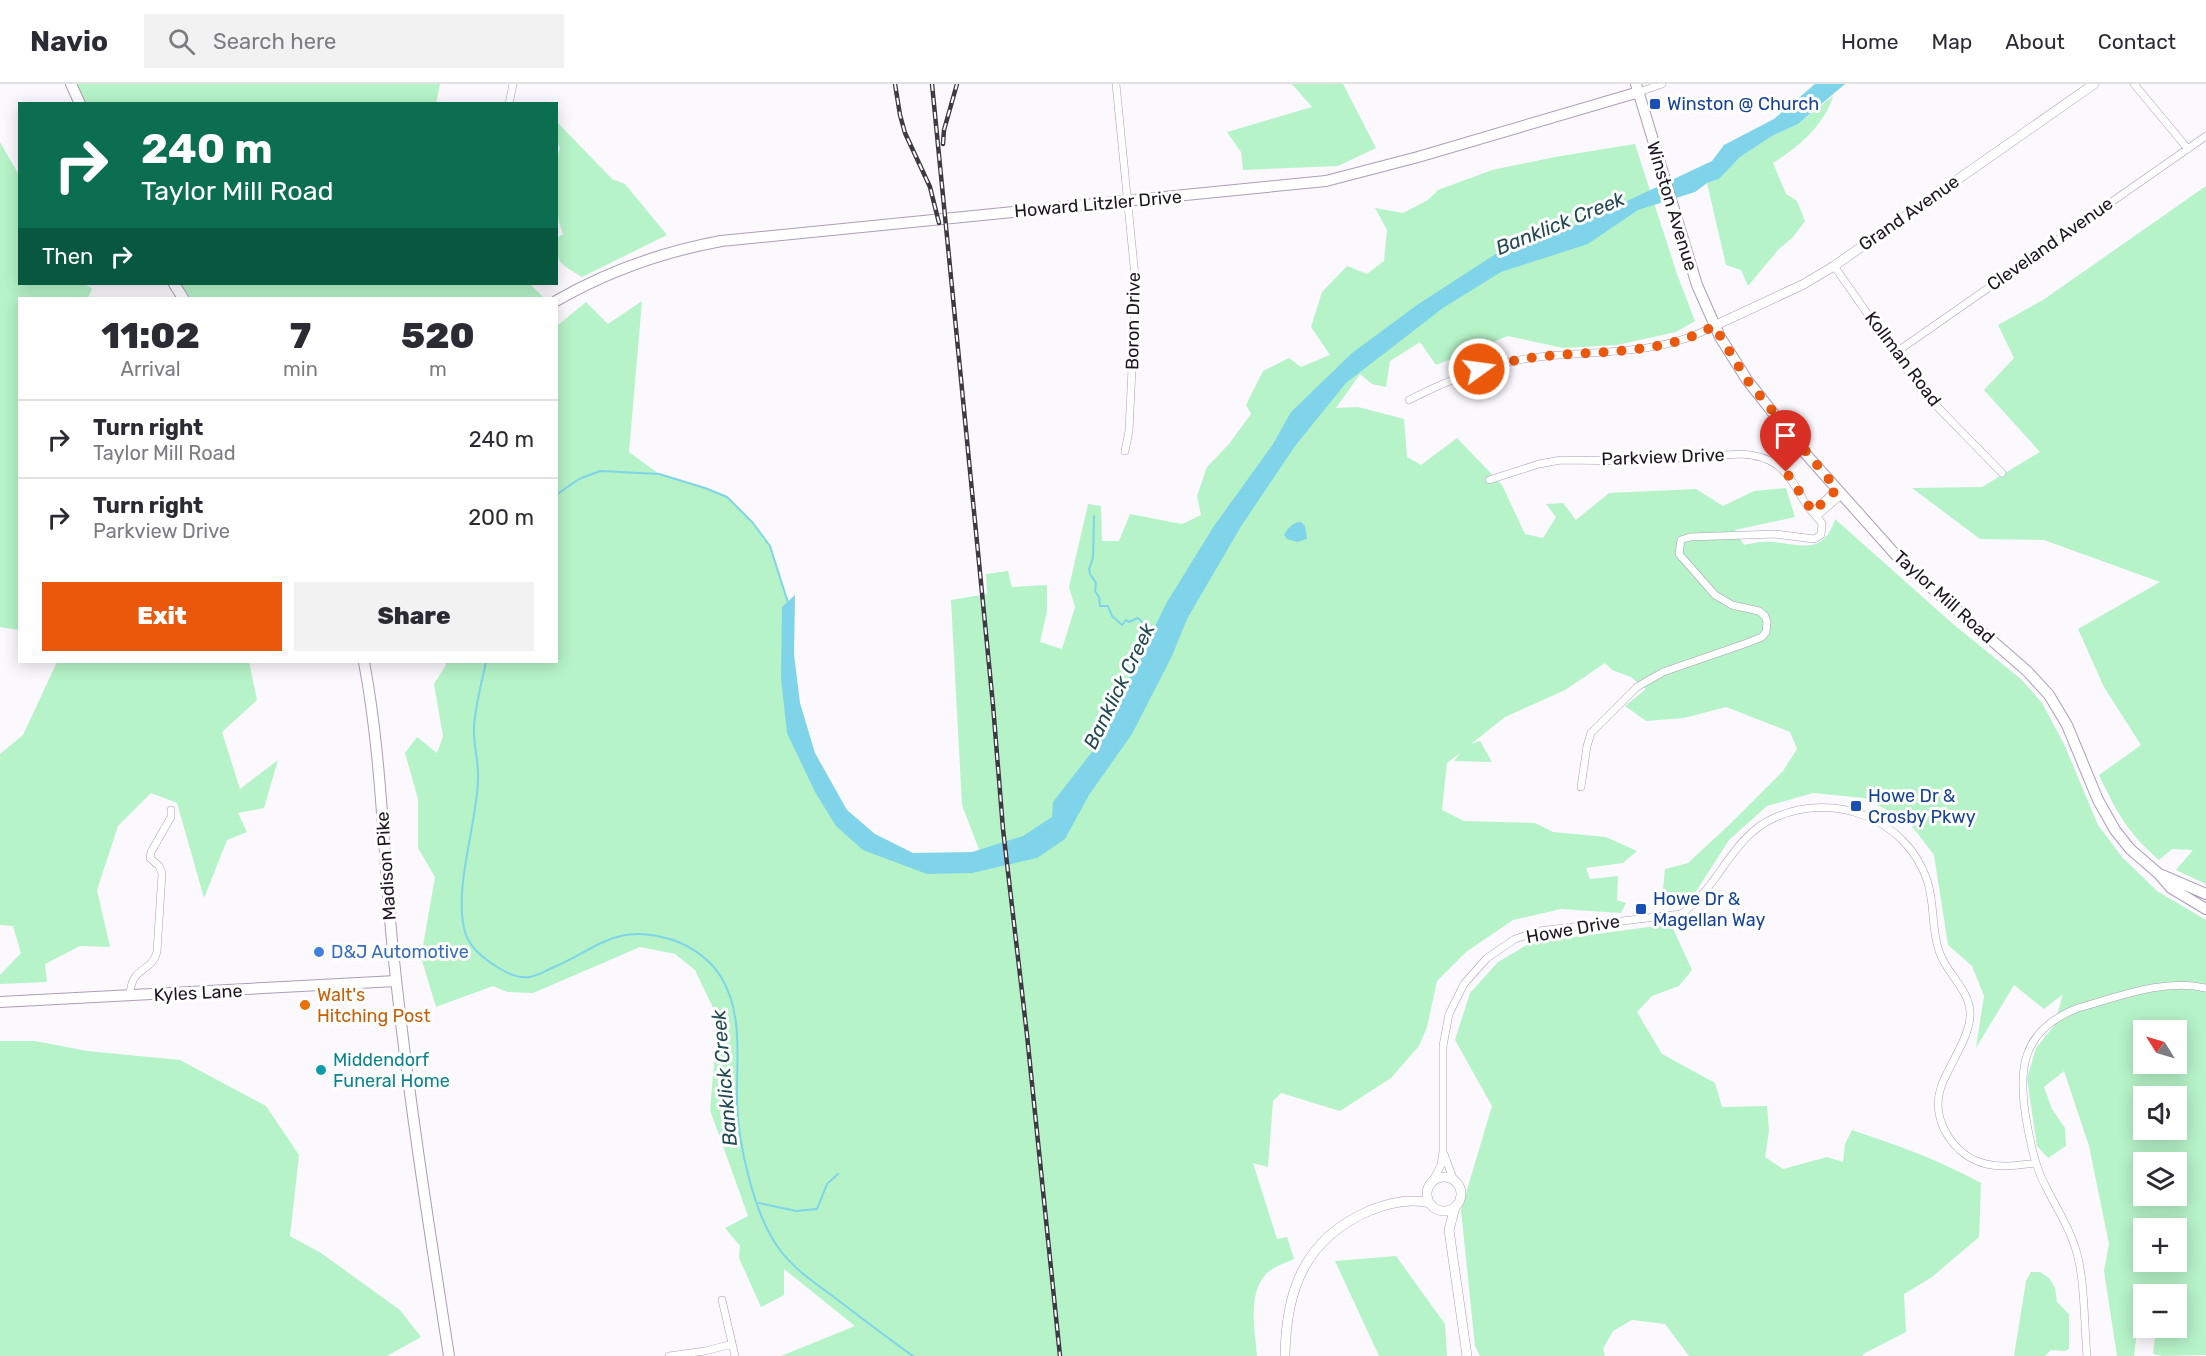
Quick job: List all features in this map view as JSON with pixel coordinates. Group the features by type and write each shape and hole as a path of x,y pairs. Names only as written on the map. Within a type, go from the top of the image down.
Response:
{"main road":[{"path":"70,84 79,102"},
{"name":"Howard Litzler Drive","path":"558,300 634,264 690,247 721,242 1288,186 1346,177 1638,88"},
{"name":"Winston Avenue","path":"1638,88 1697,285 1714,326"},
{"name":"Taylor Mill Road","path":"1714,326 1747,380 1839,491 1903,563 2027,671 2049,695 2067,725 2098,800 2115,830 2130,849 2159,874 2171,888 2206,909"},
{"name":"Madison Pike","path":"364,663 376,737 386,885 396,981 426,1208 449,1356"},
{"name":"Taylor Mill Road","path":"2159,874 2206,894"},
{"name":"Kyles Lane","path":"0,1002 396,981"}],"street":[{"path":"509,102 513,84"},
{"name":"Boron Drive","path":"1116,84 1137,297 1130,431 1125,451"},
{"path":"1638,88 1662,84"},
{"name":"Grand Avenue","path":"1714,326 1804,284 1834,266 2094,84"},
{"path":"2134,84 2188,149"},
{"name":"Cleveland Avenue","path":"1895,353 2206,136"},
{"name":"Kollman Road","path":"1834,266 1922,390 2002,473"},
{"path":"1408,400 1446,381 1508,362 1538,357 1663,346 1714,326"},
{"name":"Parkview Drive","path":"1489,480 1539,464 1561,460 1636,461 1741,453 1767,457 1781,467 1815,514"},
{"path":"1581,787 1591,733 1637,687 1663,672 1747,644 1762,637 1766,632 1765,616 1759,611 1732,604 1715,595 1679,554 1681,540 1690,537 1775,534 1814,539 1823,531 1822,523 1815,514 1839,491"},
{"name":"Howe Drive","path":"1431,1185 1441,1166 1443,1151 1443,1046 1449,1014 1464,984 1487,958 1515,939 1539,931 1681,914 1695,905 1713,884 1735,850 1759,826 1774,817 1795,811 1828,808 1857,812 1884,823 1905,843 1923,868 1928,880 1939,952 1966,995 1970,1010 1969,1026 1939,1095 1940,1114 1946,1133 1959,1150 1983,1163 2004,1166 2036,1163"},
{"path":"130,996 133,978 155,960 157,952 162,873 150,858 171,817 171,810"},
{"path":"2087,1356 2076,1248 2036,1163 2022,1097 2022,1072 2028,1051 2045,1028 2065,1013 2078,1008 2181,984 2206,988"},
{"name":"Howe Drive","path":"1443,1151 1454,1181"},
{"path":"1407,1201 1443,1178 1454,1181 1460,1190 1461,1196 1451,1218 1449,1230 1467,1356"},
{"path":"1430,1203 1427,1198 1431,1185"},
{"path":"1285,1356 1286,1328 1291,1297 1299,1275 1314,1251 1332,1233 1354,1218 1379,1207 1420,1200 1430,1203 1439,1210 1449,1230"},
{"path":"1439,1210 1445,1211 1455,1207"},
{"path":"722,1300 735,1356"},
{"path":"669,1356 705,1351 732,1344"}],"green space":[{"path":"71,84 440,84 436,102 80,102"},
{"path":"1292,84 1343,84 1376,148 1338,166 1243,170 1241,152 1227,132 1312,107"},
{"path":"1833,96 1823,117 1809,135 1773,163 1786,194 1797,201 1805,221 1748,286 1741,270 1726,265 1707,183 1719,179 1740,157 1772,136 1798,124"},
{"path":"558,123 612,179 625,184 667,235 582,277 569,269 558,256 558,237 563,234 558,214 560,148"},
{"path":"0,142 18,173 18,285 86,285 92,289 88,297 18,297 18,630 0,627"},
{"path":"1635,144 1677,274 1695,321 1676,332 1617,345 1563,348 1508,336 1436,365 1420,342 1390,361 1386,387 1372,384 1360,374 1336,408 1358,407 1404,419 1407,457 1421,465 1457,438 1502,485 1525,534 1543,538 1556,517 1546,504 1563,503 1576,520 1609,493 1696,489 1723,506 1754,491 1786,488 1795,517 1735,530 1744,545 1763,542 1815,544 1823,540 1835,519 1953,624 2022,680 2042,703 2064,744 2098,825 2122,857 2157,891 2206,920 2206,1355 2162,1356 2153,1354 2155,1338 2187,1338 2187,1284 2133,1284 2133,1338 2136,1338 2134,1356 2117,1356 2104,1271 2109,1244 2089,1146 2064,1071 2044,1087 2052,1109 2065,1128 2066,1146 2048,1158 2037,1146 2027,1079 2036,1048 2054,1026 2063,994 2044,1009 2014,985 1976,1048 1984,996 1972,966 1948,945 1934,855 1908,821 1864,798 1813,793 1767,806 1729,840 1695,893 1662,900 1665,869 1688,863 1783,771 1797,749 1790,732 1726,707 1684,718 1646,721 1625,706 1646,689 1631,677 1612,670 1605,663 1565,690 1505,717 1471,744 1480,741 1492,762 1454,761 1460,753 1447,763 1442,810 1464,821 1535,823 1553,832 1606,837 1637,851 1623,863 1586,868 1590,879 1618,876 1617,900 1626,903 1621,913 1561,909 1513,920 1466,952 1437,981 1427,1027 1419,1046 1391,1078 1340,1111 1281,1093 1273,1101 1268,1167 1253,1163 1277,1239 1287,1237 1294,1259 1275,1267 1266,1274 1256,1292 1254,1324 1257,1356 781,1356 855,1326 784,1269 784,1295 761,1307 739,1258 740,1246 725,1228 748,1216 710,1110 718,1018 695,970 675,954 640,947 533,993 507,992 493,986 436,1007 421,957 435,877 418,848 418,799 405,753 417,737 437,753 443,736 434,684 445,663 558,663 558,325 586,302 608,324 642,301 629,452 659,474 727,497 753,523 770,546 788,599 786,636 798,726 839,812 914,859 983,860 962,805 951,600 987,594 986,574 1008,571 1012,587 1047,585 1047,611 1040,642 1062,649 1075,607 1069,587 1088,504 1101,506 1102,541 1119,541 1130,514 1182,524 1201,515 1197,496 1207,467 1229,444 1251,414 1246,405 1263,371 1289,358 1301,367 1330,355 1311,327 1322,292 1347,266 1367,274 1384,261 1387,230 1375,208 1403,213 1428,200 1438,190 1492,170"},
{"path":"2206,186 2206,884 2176,870 2193,850 2172,849 2159,860 2148,850 2124,821 2099,775 2141,745 2104,687 2078,629 2160,582 2044,540 1980,539 1912,488 1982,487 2040,452 1984,390 2014,358 1998,325 2043,300"},
{"path":"175,285 531,285 543,297 182,297"},
{"path":"57,663 249,663 257,700 222,732 240,789 278,760 264,808 238,813 247,832 227,840 204,898 177,803 151,793 118,826 97,890 110,947 80,946 45,964 47,982 0,984 0,975 21,953 13,926 0,925 0,754 23,735"},
{"path":"1671,924 1692,970 1679,986 1652,996 1637,1012 1662,1054 1715,1083 1722,1107 1767,1106 1769,1131 1765,1157 1783,1169 1827,1157 1843,1162 1845,1144 1852,1130 1918,1154 1981,1183 1979,1237 1932,1277 1904,1294 1906,1332 1863,1356 1689,1356 1665,1324 1632,1320 1613,1331 1603,1349 1605,1356 1480,1356 1475,1346 1461,1210 1492,1106 1455,1040 1470,993 1498,962 1530,943"},
{"path":"0,1041 35,1041 87,1051 180,1060 266,1106 299,1155 290,1236 321,1253 400,1310 421,1337 387,1356 0,1356"},
{"path":"1396,1256 1445,1324 1447,1356 1379,1356 1335,1261"},
{"path":"2031,1272 2040,1272 2049,1278 2055,1288 2057,1302 2069,1314 2069,1349 2065,1351 2051,1350 2045,1356 2014,1356 2026,1281"}],"water":[{"path":"1815,84 1845,84 1798,124 1772,136 1740,157 1719,179 1707,183 1695,192 1638,210 1588,244 1501,272 1443,308 1346,383 1295,446 1240,528 1187,619 1172,656 1132,734 1089,795 1065,839 1037,858 972,873 927,874 863,850 836,826 815,792 787,733 781,678 782,607 795,595 794,654 800,703 815,753 847,810 875,834 913,853 972,852 1023,836 1052,817 1053,802 1095,748 1167,602 1214,526 1273,444 1291,412 1352,353 1417,305 1508,246 1576,225 1712,161 1724,145 1774,119"},
{"path":"1301,522 1305,526 1307,539 1297,542 1287,539 1284,535 1289,528"}],"waterway":[{"name":"Banklick Creek","path":"558,494 579,479 600,471 659,474 727,497 753,523 770,546 788,603"},
{"path":"1094,516 1093,558 1089,569 1096,583 1095,591 1099,597 1100,606 1108,606 1112,616 1122,625 1126,620 1129,622 1138,618 1152,632"},
{"name":"Banklick Creek","path":"486,663 474,725 478,767 477,797 462,896 462,915 469,942 491,963 519,977 541,973 597,945 623,935 654,935 673,940 706,959 721,977 733,1007 737,1038 738,1120 744,1159 756,1200 771,1236 786,1257 805,1275 913,1356"},
{"path":"759,1203 796,1211 817,1209 827,1184 838,1174"}],"railway":[{"path":"895,84 905,133 930,187 939,223"},
{"path":"932,84 993,705 1003,829 1060,1356"},
{"path":"943,144 944,130 957,84"}],"place":[{"name":"Winston @ Church","path":"1655,104"},
{"name":"Howe Dr & Crosby Pkwy","path":"1856,806"},
{"name":"Howe Dr & Magellan Way","path":"1641,909"},
{"name":"D&J Automotive","path":"319,952"},
{"name":"Walt's Hitching Post","path":"305,1005"},
{"name":"Middendorf Funeral Home","path":"321,1070"}],"route":[{"path":"1479,369 1538,357 1663,346 1714,326 1736,364 1767,407 1837,489 1813,512 1786,472"}]}
